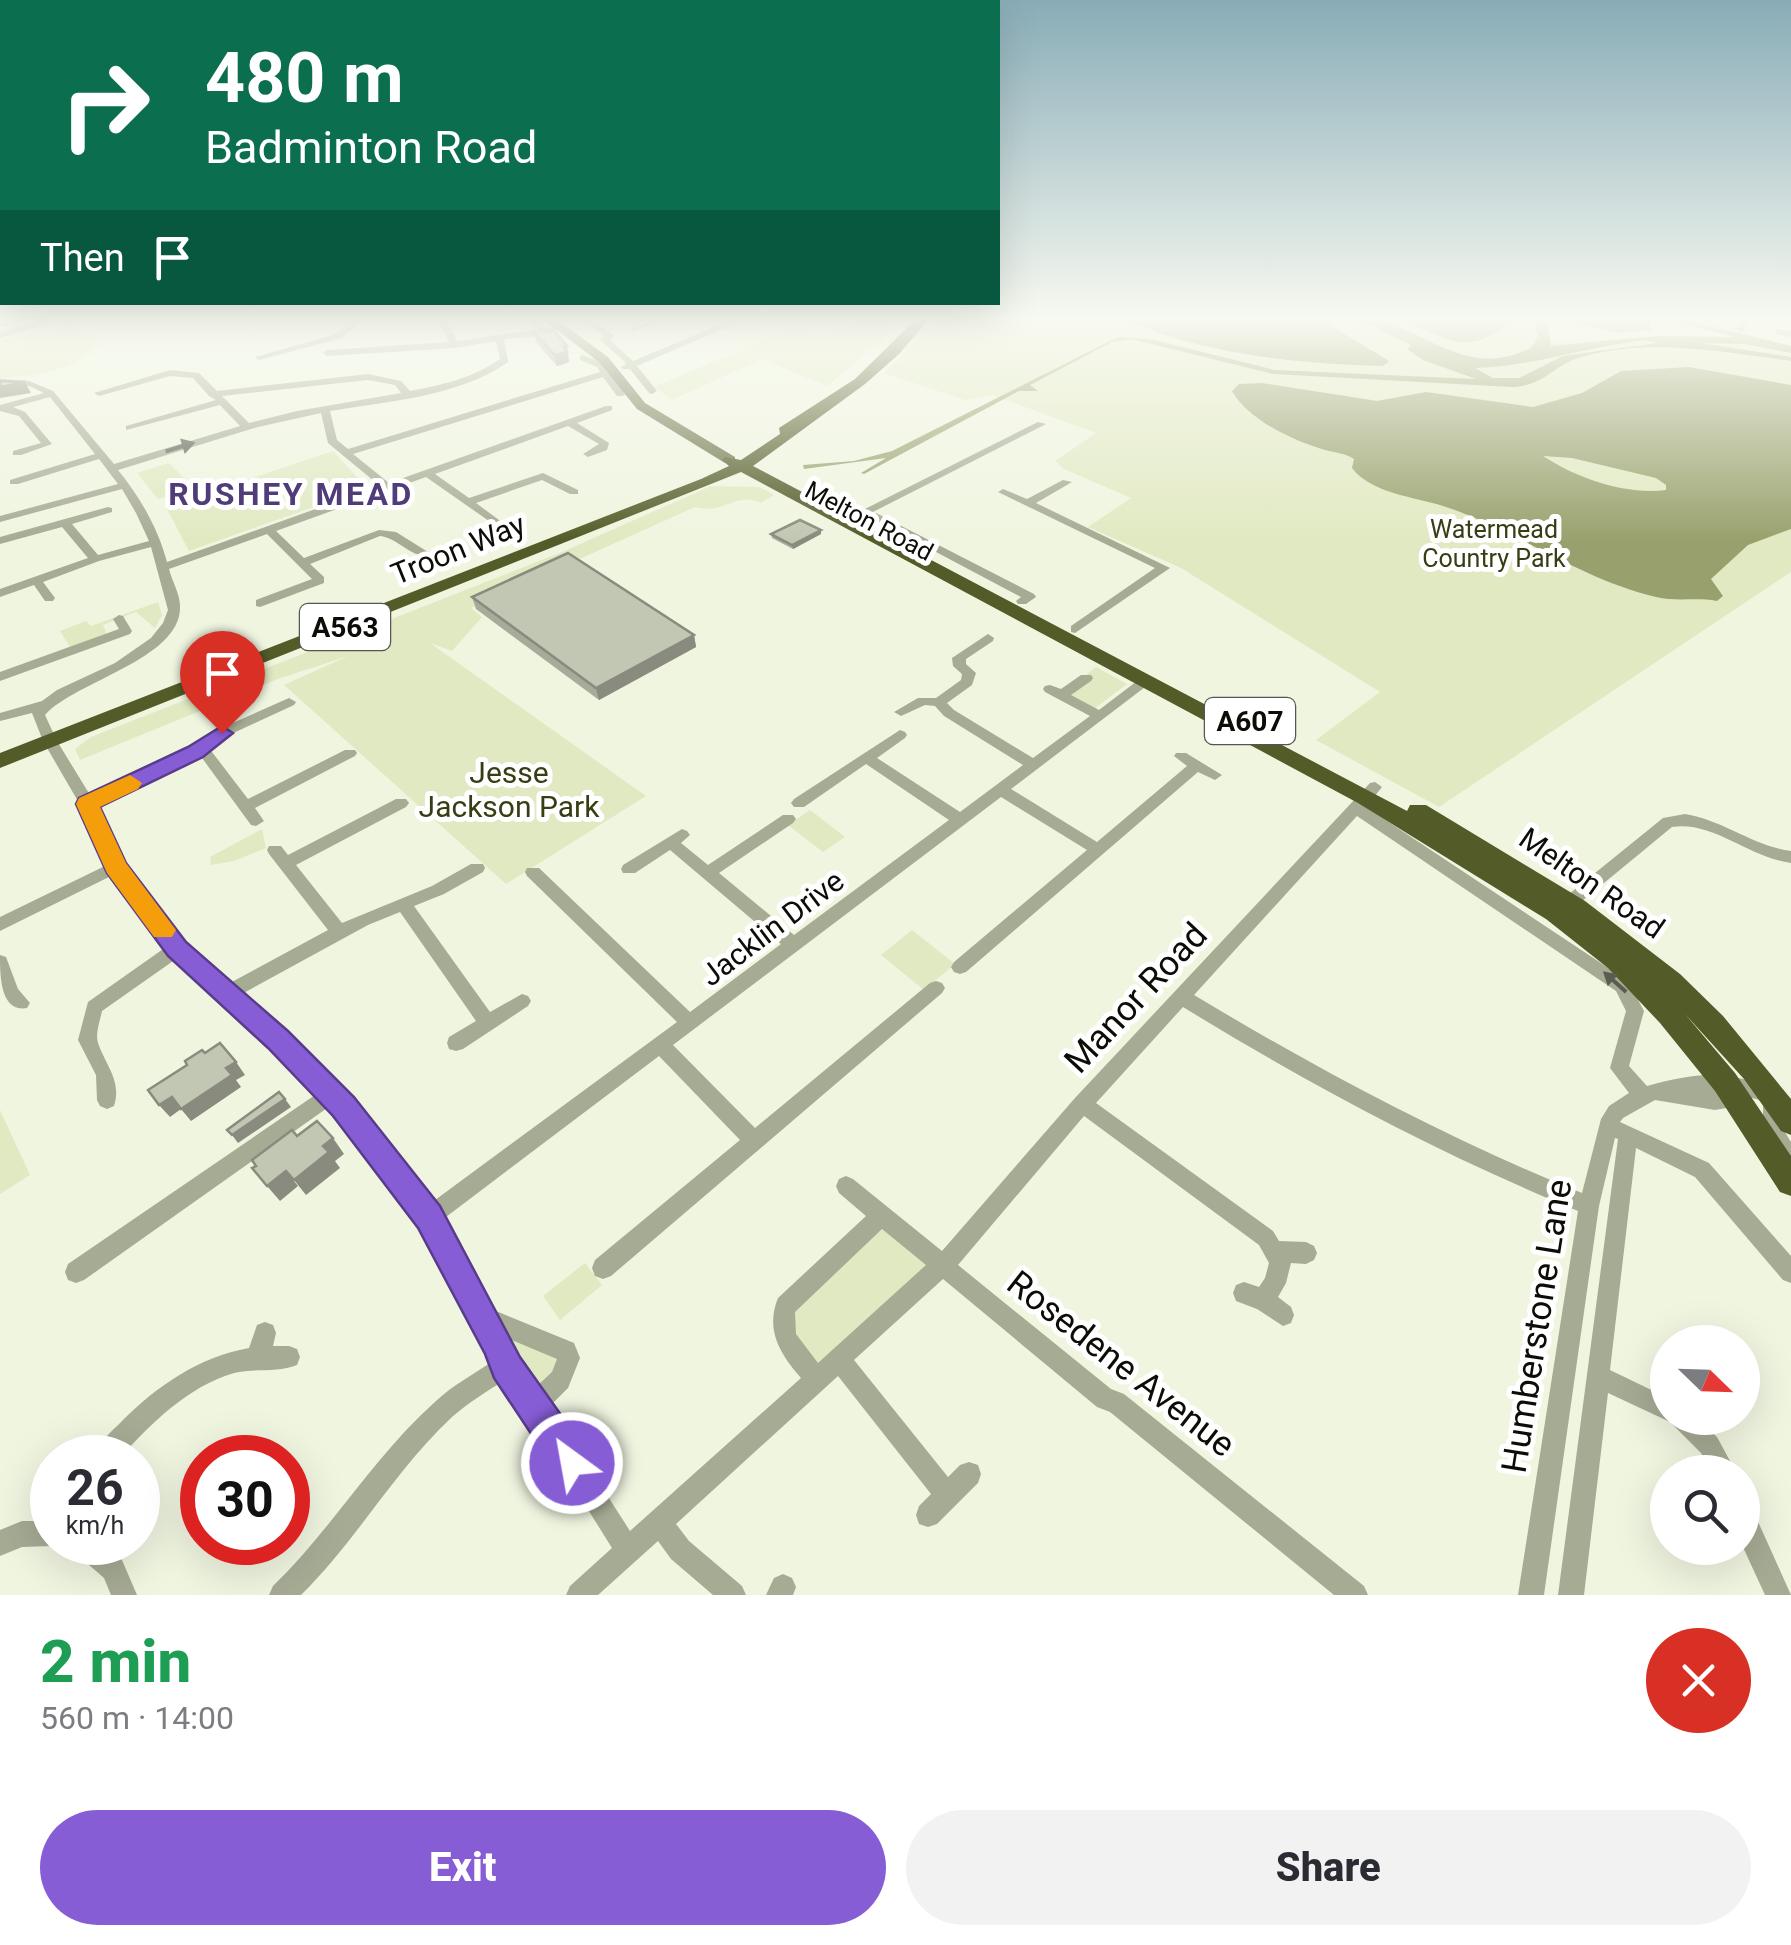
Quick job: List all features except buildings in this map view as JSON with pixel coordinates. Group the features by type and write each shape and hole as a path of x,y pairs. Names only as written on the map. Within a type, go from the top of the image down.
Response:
{"highway":[{"path":"742,460 802,424 844,391"},
{"path":"777,477 776,452 802,424"},
{"name":"Melton Road","path":"742,460 880,522 912,552 980,576 1366,798"},
{"name":"Troon Way","path":"0,761 706,482 742,460"},
{"name":"Troon Way","path":"602,522 742,460"},
{"name":"Melton Road","path":"706,482 734,477 777,477 996,602 1153,677 1196,706 1564,907 1629,958 1670,1015 1738,1082"},
{"path":"980,576 964,580 995,597 996,602"},
{"name":"A607","path":"1738,1082 1782,1096 1791,1122"},
{"name":"A607","path":"1738,1082 1791,1182"}],"main road":[{"name":"Melton Road","path":"636,391 660,419 742,460"}],"street":[{"path":"0,717 44,705 113,672 161,635 175,612 157,542 141,506 48,391"},
{"path":"100,393 106,391"},
{"path":"210,391 247,427"},
{"path":"137,427 216,398 261,391"},
{"path":"405,391 408,395"},
{"path":"113,468 247,427 420,391"},
{"path":"345,453 545,391"},
{"path":"1,407 51,394"},
{"path":"577,403 595,414"},
{"path":"1,407 22,414 47,444 17,452"},
{"path":"325,408 332,441 387,488"},
{"path":"164,567 609,408"},
{"path":"570,422 604,443 603,448 588,454"},
{"path":"880,522 1041,424"},
{"path":"14,482 101,455"},
{"path":"428,473 498,524"},
{"path":"468,502 544,476 574,492"},
{"path":"0,519 126,485"},
{"path":"1028,504 1063,489"},
{"path":"1003,492 1164,568 1075,629"},
{"path":"0,542 108,510"},
{"path":"880,522 980,576"},
{"path":"65,523 95,559"},
{"path":"260,604 320,580 269,530"},
{"path":"302,563 379,533 392,534 424,554"},
{"path":"0,592 157,542"},
{"path":"36,580 50,598"},
{"path":"0,677 126,630 118,618"},
{"path":"900,712 923,701 939,702 967,682 968,673 958,662 985,643"},
{"name":"Jacklin Drive","path":"429,1217 1153,677"},
{"path":"1086,678 1056,692 1100,716"},
{"path":"939,702 949,713 1035,766"},
{"path":"44,705 39,718 88,804 116,867 177,949 331,1094 429,1217 506,1366 535,1404 629,1552"},
{"path":"88,804 196,752 222,733 281,709"},
{"path":"810,799 893,740 872,734"},
{"path":"196,752 207,755 256,820"},
{"path":"246,806 350,753"},
{"path":"868,758 962,821"},
{"path":"960,967 972,945 1098,849 1189,760 1215,775"},
{"path":"1001,790 1098,849"},
{"path":"1366,798 1622,986 1635,1012 1619,1068 1648,1094"},
{"name":"Manor Road","path":"579,1595 942,1268 1082,1104 1366,798"},
{"path":"339,932 281,856 387,814 401,803"},
{"path":"1564,907 1668,822 1680,819 1714,826 1766,854 1791,857"},
{"path":"707,873 777,822"},
{"path":"629,869 676,839 707,873 794,945"},
{"path":"0,924 116,867"},
{"path":"226,994 339,932 477,868"},
{"path":"535,880 690,1023"},
{"path":"404,904 488,1023"},
{"path":"108,1100 105,1075 87,1040 94,1007 177,949"},
{"path":"0,962 11,993 20,1003"},
{"path":"608,1258 755,1142 904,1002 936,988"},
{"path":"1182,997 1345,1094 1500,1171 1589,1206"},
{"path":"456,1042 522,1001"},
{"path":"661,1046 755,1142"},
{"path":"1570,1595 1599,1377 1618,1130 1616,1112 1648,1094 1715,1101 1738,1082"},
{"path":"76,1272 331,1094"},
{"name":"A607","path":"1782,1096 1773,1130 1791,1161"},
{"path":"1082,1104 1266,1238 1276,1251 1279,1272 1254,1296 1283,1315"},
{"path":"1618,1130 1702,1170 1791,1272"},
{"name":"Humberstone Lane","path":"1531,1595 1589,1206 1618,1130"},
{"name":"Rosedene Avenue","path":"846,1186 1105,1399 1116,1402 1355,1595"},
{"path":"817,1379 785,1338 781,1327 786,1306 881,1216"},
{"path":"1276,1251 1306,1252"},
{"path":"483,1317 566,1351 569,1358 560,1380 535,1404"},
{"path":"123,1435 140,1415 190,1380 262,1344 289,1357"},
{"path":"840,1359 946,1495"},
{"path":"282,1595 343,1532 411,1443 444,1408 506,1366"},
{"path":"1599,1377 1650,1402"},
{"path":"1699,1435 1715,1455"},
{"path":"928,1515 969,1474"},
{"path":"661,1524 680,1550 733,1595"},
{"path":"0,1544 30,1533"},
{"path":"1760,1555 1778,1595"},
{"path":"107,1565 124,1595"}],"green space":[{"path":"660,391 691,391 672,400"},
{"name":"Watermead Country Park","path":"939,391 1791,391 1791,572 1439,807 1316,740 1380,692 1181,568 1088,527 1131,498 1064,469 1055,461 1096,433 992,395 965,400"},
{"path":"333,451 367,488 189,551 166,507"},
{"path":"169,463 194,488 158,499 137,473"},
{"name":"Jesse Jackson Park","path":"711,486 759,487 774,495 761,503 744,500 715,508 695,507 471,608 482,617 452,651 430,643 646,796 506,884 284,685 348,656 278,679 80,760 75,749 91,737 562,552"},
{"path":"158,602 162,615 155,628 136,612 103,625 108,637 72,650 60,631 86,621 91,626"},
{"path":"1096,667 1127,684 1091,711 1061,695"},
{"path":"810,810 845,837 823,852 788,825"},
{"path":"262,829 266,848 211,865 210,857"},
{"path":"912,930 955,964 924,990 881,955"},
{"path":"0,1110 30,1175 0,1194"},
{"path":"881,1216 942,1268 817,1379 782,1316"},
{"path":"585,1263 602,1285 560,1320 543,1296"},
{"path":"506,1325 566,1351 535,1404 506,1366"}],"shaded area":[{"path":"1010,391 1018,391 864,474 861,473 886,458 804,469 803,465 854,461 892,451"},
{"path":"1232,391 1316,391 1377,401 1426,392 1533,407 1582,393 1791,391 1791,529 1748,545 1711,579 1723,596 1717,601 1664,598 1601,579 1470,516 1381,489 1352,468 1354,459 1273,428 1249,411","holes":["1543,456 1572,458 1656,478 1666,485 1666,490 1634,490 1602,483"]}],"slow traffic":[{"path":"130,783 88,804 116,867 163,930"}],"district":[{"name":"RUSHEY MEAD","path":"291,494"}],"route":[{"path":"222,733 196,752 88,804 116,867 177,949 278,1039 344,1107 382,1155 429,1217 506,1366 572,1463"}]}
